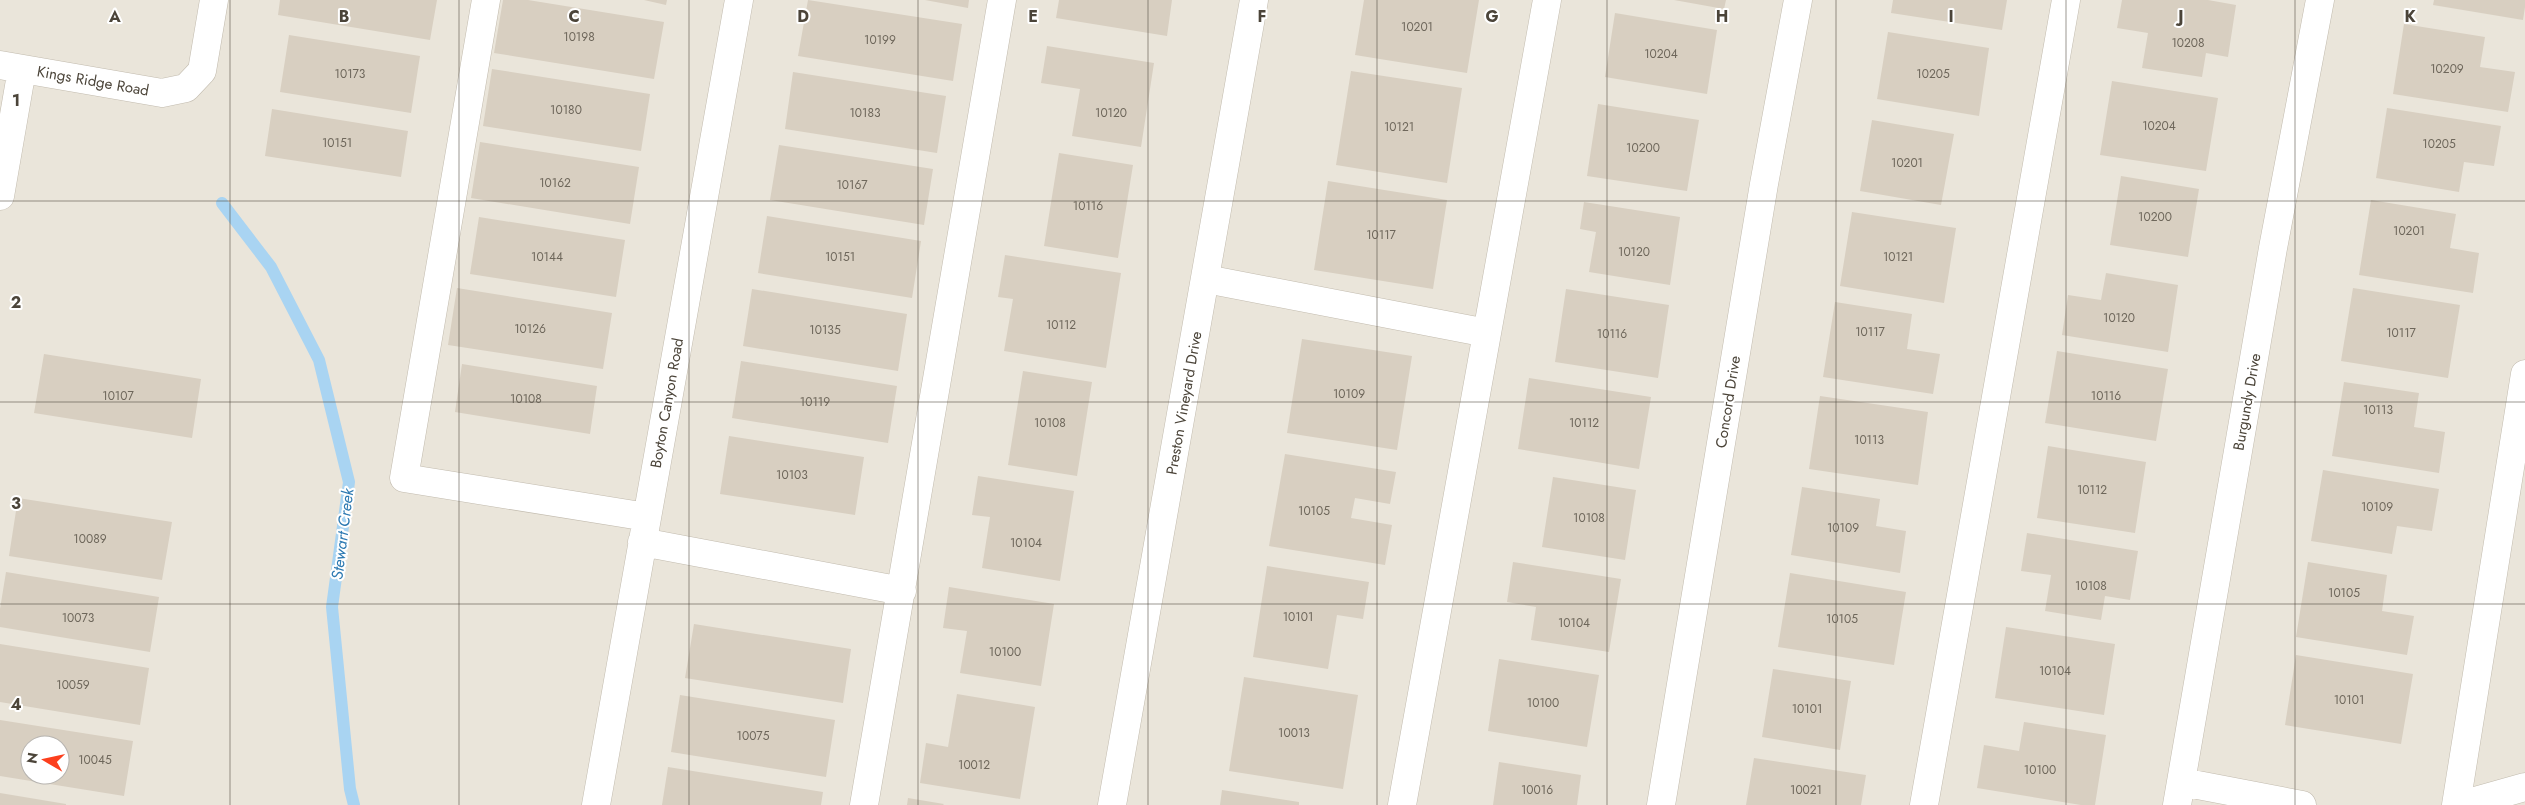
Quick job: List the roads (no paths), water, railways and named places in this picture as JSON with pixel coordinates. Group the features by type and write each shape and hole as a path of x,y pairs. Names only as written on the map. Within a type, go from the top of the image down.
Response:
{"street":[{"name":"Kings Ridge Road","path":"11,67 162,92 186,88 202,71 214,0"},
{"path":"486,0 404,478 645,530 902,591"},
{"name":"Boyton Canyon Road","path":"596,805 739,0"},
{"path":"864,805 1002,0"},
{"name":"Preston Vineyard Drive","path":"1112,805 1254,0"},
{"path":"1402,805 1547,0"},
{"name":"Concord Drive","path":"1661,805 1761,204 1798,0"},
{"path":"1924,805 2066,0"},
{"name":"Burgundy Drive","path":"2180,794 2273,248 2320,0"},
{"path":"0,196 11,67"},
{"path":"1206,279 1487,333"},
{"path":"2456,805 2525,374"},
{"path":"2461,805 2525,787"},
{"path":"2180,794 2302,805"}],"waterway":[{"name":"Stewart Creek","path":"222,203 271,267 319,360 349,482 332,607 350,789 354,805"}]}
